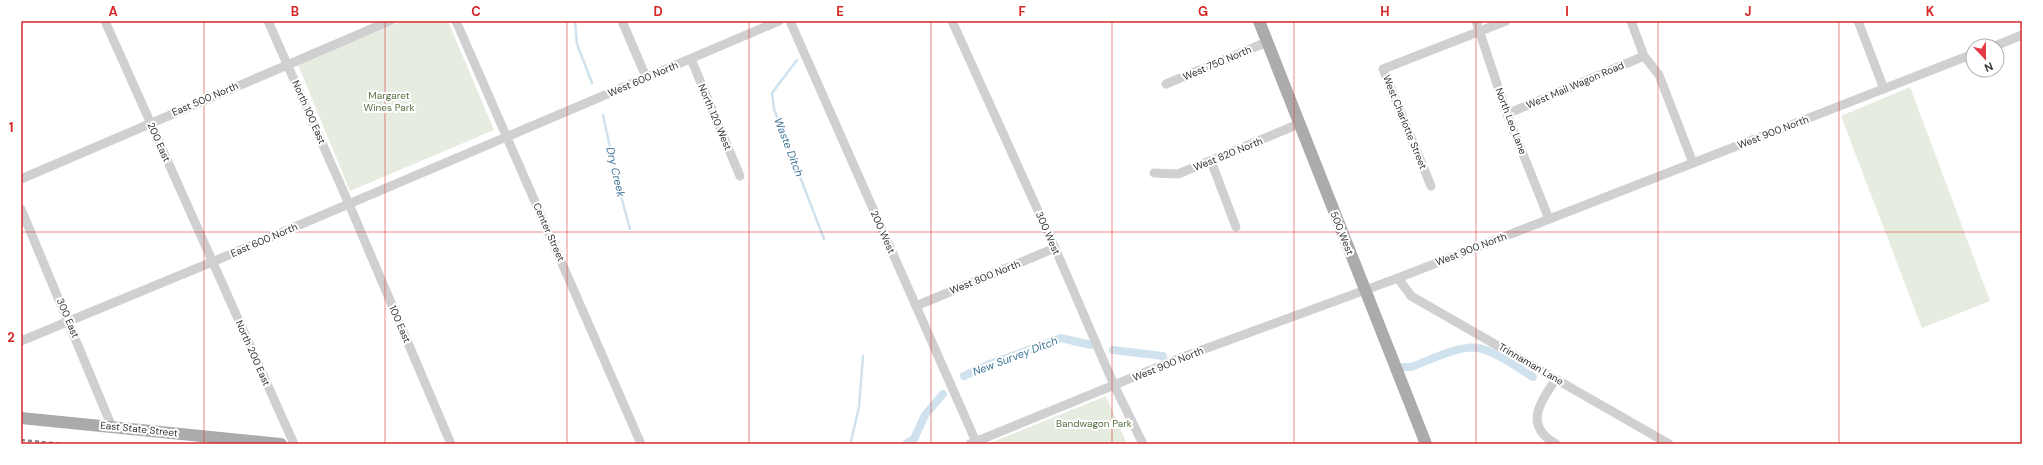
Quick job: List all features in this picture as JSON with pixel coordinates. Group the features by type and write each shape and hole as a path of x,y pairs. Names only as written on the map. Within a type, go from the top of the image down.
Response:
{"main road":[{"name":"500 West","path":"1259,21 1426,444"},
{"name":"East State Street","path":"21,418 281,444"}],"street":[{"name":"200 East","path":"106,21 213,262"},
{"name":"North 100 East","path":"268,21 349,204"},
{"name":"East 500 North","path":"21,179 390,21"},
{"name":"Center Street","path":"456,21 641,444"},
{"path":"622,21 646,77"},
{"name":"West 600 North","path":"506,137 779,21"},
{"name":"200 West","path":"790,21 916,306 974,443"},
{"name":"300 West","path":"952,21 1055,248 1114,385 1143,444"},
{"name":"North Leo Lane","path":"1476,21 1507,114 1549,219"},
{"name":"West Charlotte Street","path":"1431,186 1383,69 1506,21"},
{"path":"1630,21 1644,56 1659,75 1693,163"},
{"path":"1858,21 1884,89"},
{"path":"2005,42 2022,35"},
{"name":"West 750 North","path":"1166,84 1268,42"},
{"name":"West Mail Wagon Road","path":"1507,114 1644,56"},
{"name":"West 900 North","path":"974,443 1187,356 1398,278 1965,57"},
{"name":"North 120 West","path":"691,59 740,176"},
{"name":"West 820 North","path":"1154,173 1178,174 1299,124"},
{"name":"East 600 North","path":"21,341 213,262 506,137"},
{"path":"1211,161 1236,226"},
{"name":"100 East","path":"349,204 451,444"},
{"name":"300 East","path":"21,209 70,322 112,427"},
{"name":"West 800 North","path":"916,306 1055,248"},
{"name":"North 200 East","path":"213,262 294,444"},
{"name":"Trinnaman Lane","path":"1398,278 1411,296 1669,444"},
{"path":"1556,379 1542,400 1537,413 1536,421 1540,433 1556,444"}],"green space":[{"name":"Margaret Wines Park","path":"403,21 448,21 494,130 350,191 298,65"},
{"path":"1910,87 1990,301 1922,328 1841,116"},
{"name":"Bandwagon Park","path":"1106,396 1127,444 990,443"}],"waterway":[{"name":"Dry Creek","path":"575,21 577,44 592,83"},
{"name":"Waste Ditch","path":"797,60 772,93 774,109 824,239"},
{"name":"Dry Creek","path":"603,115 618,185 630,229"},
{"name":"New Survey Ditch","path":"964,376 990,364 1061,338 1091,345"},
{"name":"New Survey Ditch","path":"1403,367 1411,367 1435,357 1471,347 1492,353 1533,377"},
{"name":"New Survey Ditch","path":"1113,350 1163,356"},
{"name":"Waste Ditch","path":"852,444 851,441 859,407 863,356"},
{"name":"New Survey Ditch","path":"906,444 914,439 925,415 943,394"}],"railway":[{"path":"21,440 63,444"}]}
